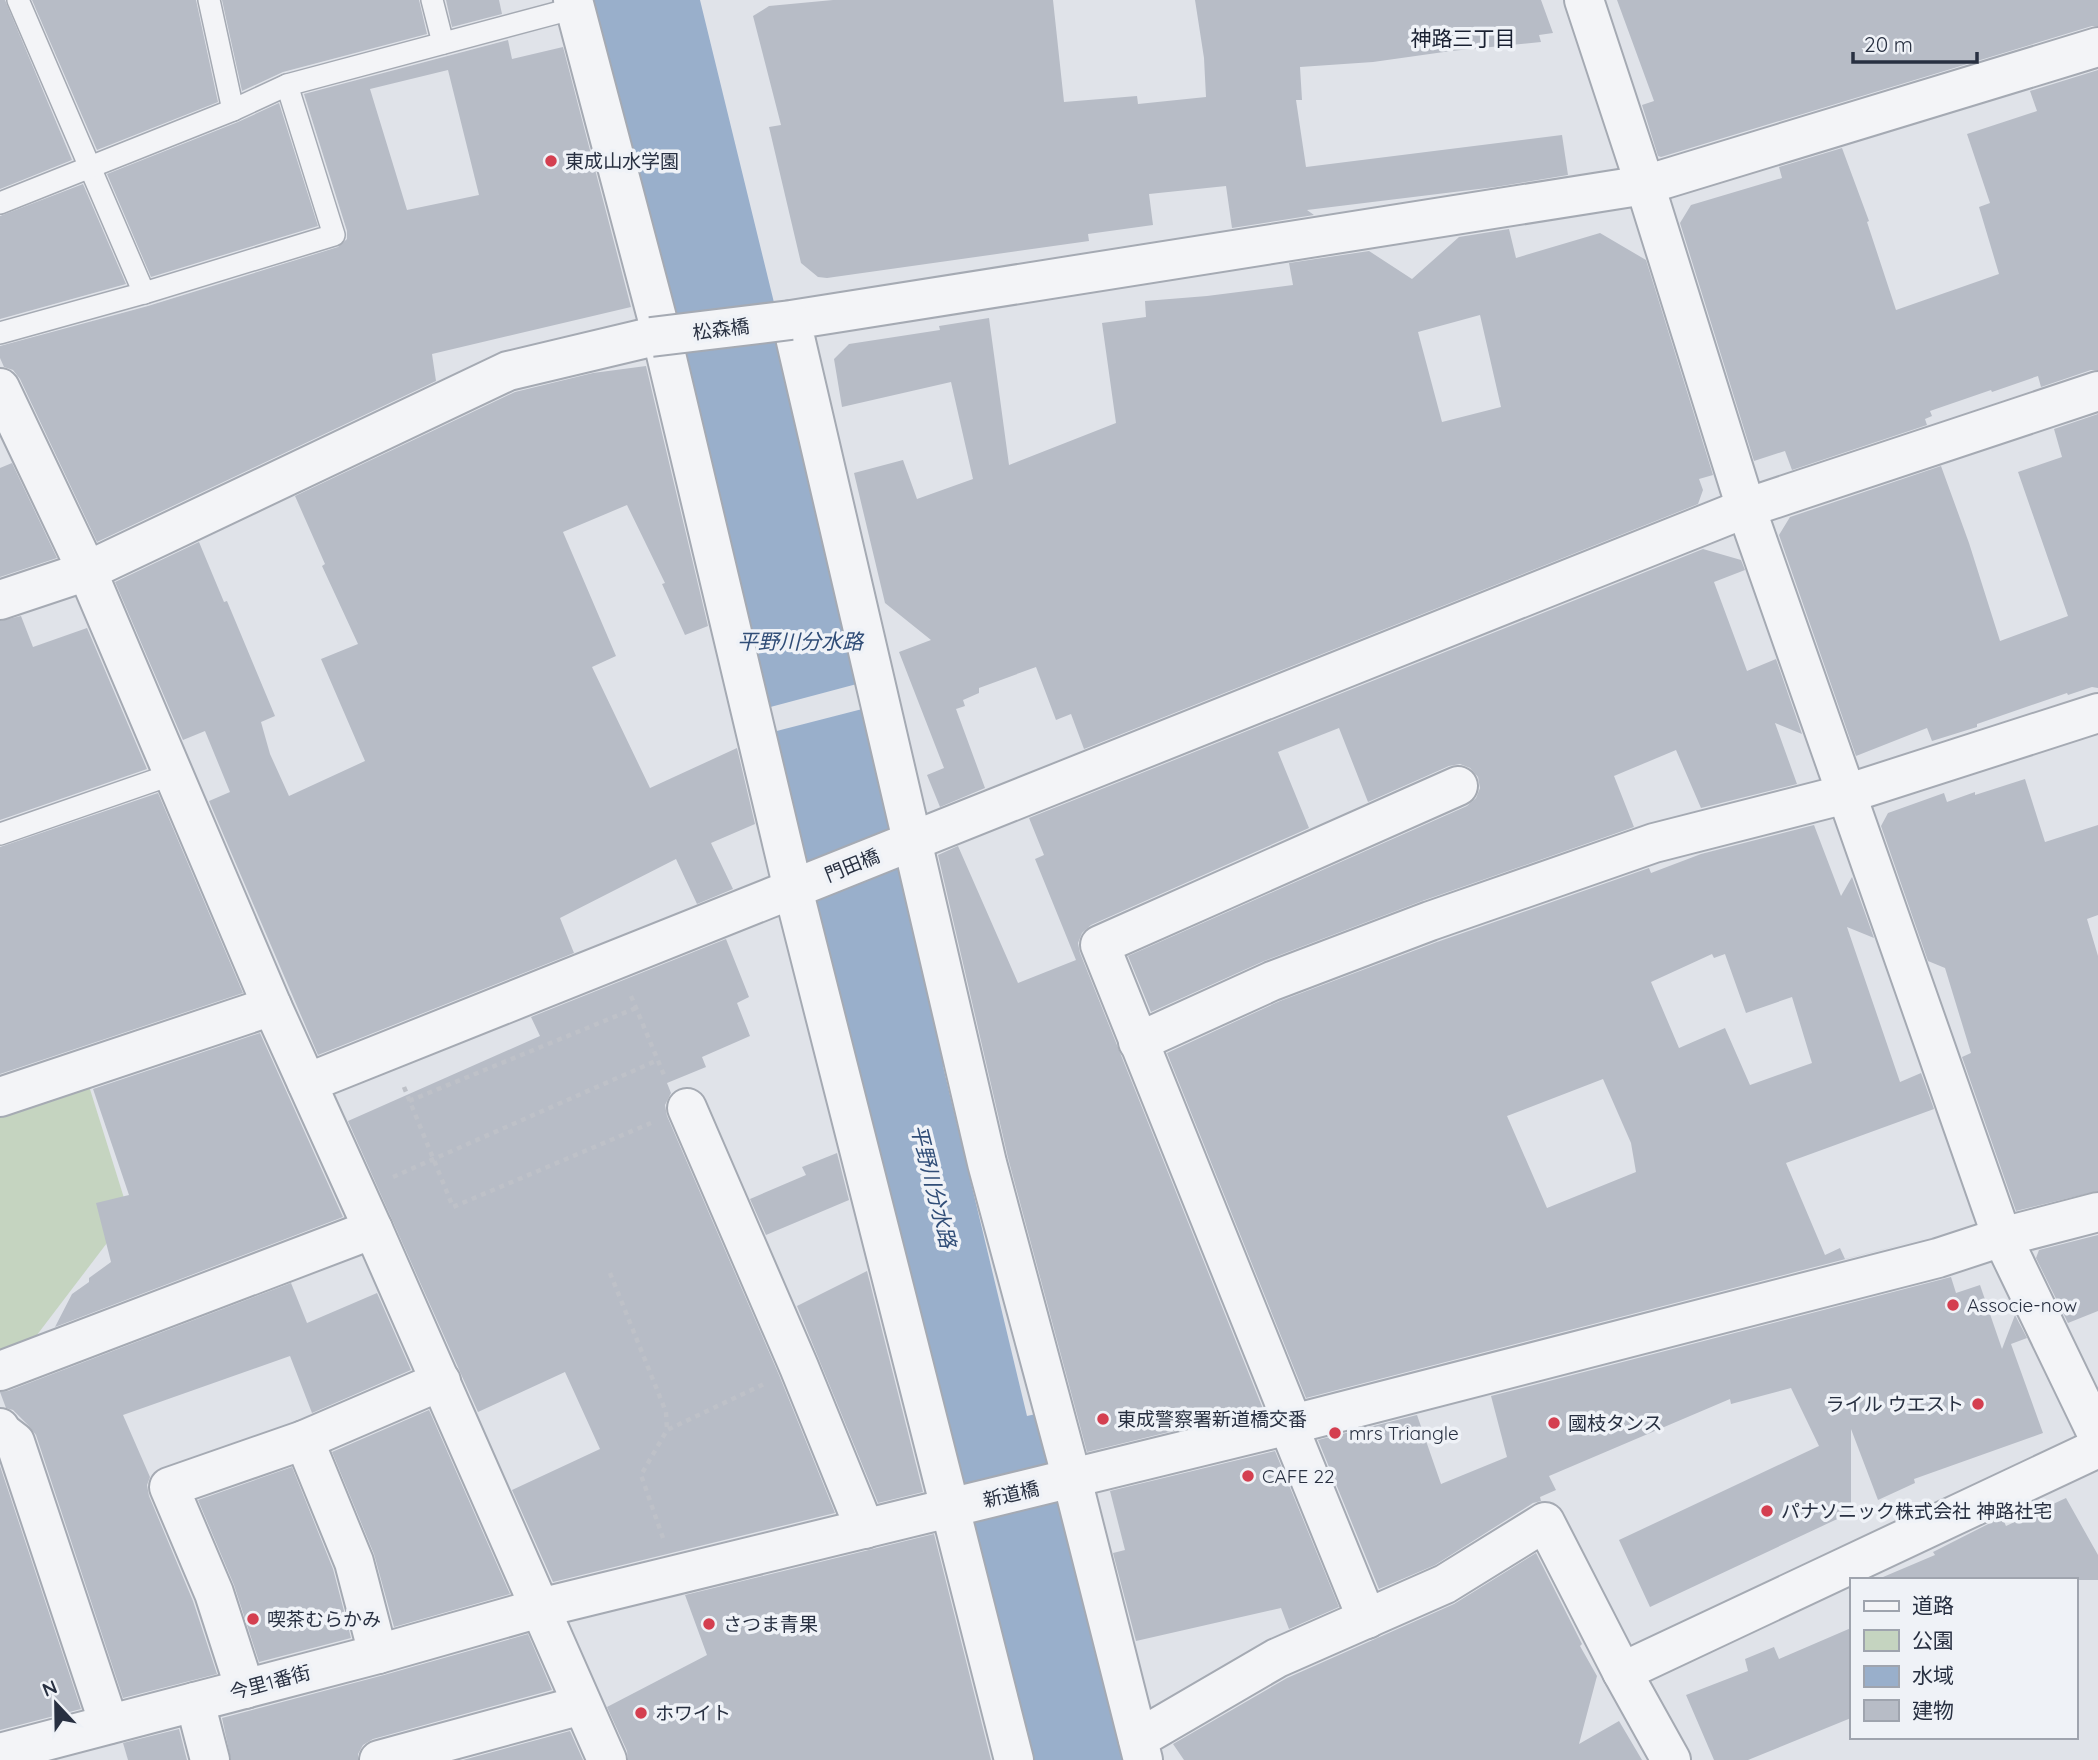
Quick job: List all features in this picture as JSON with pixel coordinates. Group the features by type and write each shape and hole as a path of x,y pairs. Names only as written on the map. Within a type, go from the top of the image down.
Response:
{"street":[{"path":"1584,0 1746,508 2002,1237 2098,1436"},
{"path":"574,4 660,328 793,889 1014,1760"},
{"name":"松森橋","path":"0,600 86,571 508,372 651,337 790,320 1645,185 2098,47"},
{"path":"790,320 987,1163 1141,1749 1277,1658 1445,1584 1545,1522 1622,1672 1671,1760"},
{"path":"0,388 86,571 272,1006 441,1381 607,1760"},
{"name":"門田橋","path":"307,1083 1746,508 2098,391"},
{"path":"1138,1042 1272,981 1430,920 1654,843 1846,794 2098,713"},
{"path":"1367,1619 1100,945 1458,786"},
{"path":"0,1097 272,1006"},
{"path":"683,1110 799,1367 865,1529"},
{"name":"新道橋","path":"675,1576 1291,1424 1938,1258 2002,1237 2098,1212"},
{"path":"0,1371 373,1228"},
{"path":"245,1689 214,1593 169,1487 304,1440 441,1381"},
{"path":"0,1428 15,1442 109,1724"},
{"path":"304,1440 354,1562 378,1654"},
{"path":"1622,1672 2098,1448"},
{"name":"今里1番街","path":"0,1753 378,1654 540,1608 675,1576"},
{"path":"195,1702 210,1760"},
{"path":"379,1760 582,1705"}],"lane":[{"path":"18,0 144,293"},
{"path":"209,0 233,110"},
{"path":"432,0 443,43"},
{"path":"0,203 233,110 287,85 574,4"},
{"path":"0,333 144,293 334,235 287,85"},
{"path":"0,834 173,774"}],"path":[{"path":"388,1051 453,1207 683,1110 658,1060 617,960"},
{"path":"410,1101 636,1008"},
{"path":"433,1160 454,1148 658,1060"},
{"path":"610,1273 667,1412 667,1430 641,1475 675,1576"},
{"path":"667,1430 799,1367"}],"green space":[{"path":"89,1086 129,1214 24,1352 0,1360 0,1113"}],"water":[{"name":"平野川分水路","path":"587,0 700,0 960,1063 943,1066 1027,1416 1045,1412 1131,1760 1030,1760"}],"pier":[{"path":"868,681 874,706 765,734 759,710"}],"building":[{"path":"0,0 5,0 72,160 0,189"},
{"path":"32,0 196,0 218,102 97,150"},
{"path":"222,0 419,0 427,34 283,72 242,91"},
{"path":"446,0 499,0 502,14 452,27"},
{"path":"833,0 1053,0 1064,102 1137,96 1138,104 1206,97 1204,58 1195,0 1541,0 1553,33 1539,35 1541,42 1373,62 1300,67 1302,100 1296,100 1306,167 1562,135 1568,175 1495,187 1307,210 1314,215 1232,228 1226,186 1149,194 1153,225 1088,234 1089,241 827,278 818,277 801,263 769,127 781,125 753,16 769,6"},
{"path":"1617,0 2098,0 2098,26 1661,157 1658,156 1642,105 1654,101"},
{"path":"508,40 512,59 563,47 631,307 432,354 436,381 97,542 20,379 13,370 4,367 0,358 0,346 148,306 338,247 347,239 347,231 304,94","holes":["448,70 479,195 407,210 370,89"]},
{"path":"2098,70 2098,370 2041,387 2038,376 1992,392 1991,390 1930,411 1932,416 1925,419 1927,425 1792,470 1785,451 1754,461 1680,223 1691,205 1782,178 1779,167 1842,148 1869,221 1867,222 1896,310 1999,274 1979,207 1990,203 1967,134 2037,111 2030,91"},
{"path":"279,103 318,226 151,277 107,174"},
{"path":"83,184 126,284 0,319 0,216"},
{"path":"1509,229 1516,258 1600,233 1646,260 1713,475 1699,479 1703,490 1698,504 1084,749 1071,714 1056,720 1036,667 979,688 979,693 963,700 965,706 956,709 985,788 940,807 927,775 944,768 899,652 931,640 885,603 854,473 903,460 917,499 973,479 951,382 842,407 834,359 849,344 940,330 939,326 989,318 1009,465 1116,423 1102,323 1146,317 1145,301 1293,285 1289,263 1369,251 1412,279 1459,237","holes":["1480,315 1501,407 1442,422 1418,332"]},
{"path":"646,366 708,626 685,635 662,584 665,583 627,505 563,532 616,656 592,667 650,788 737,748 755,824 711,843 733,889 697,904 676,859 560,918 574,953 318,1055 209,801 230,792 205,731 183,740 115,582 199,542 275,716 261,722 270,754 289,796 365,761 321,659 358,644 322,566 325,564 295,496 515,392 593,373"},
{"path":"2098,414 2098,688 2092,687 2068,695 2067,693 1932,741 1927,728 1856,756 1779,535 1790,517 1941,466 2000,641 2068,616 2018,472 2062,457 2054,429"},
{"path":"12,463 57,558 0,577 0,468"},
{"path":"1703,549 1741,560 1745,570 1714,582 1747,671 1776,659 1802,734 1775,723 1797,784 1701,808 1676,750 1614,776 1634,827 1422,901 1264,961 1151,1012 1128,956 1467,806 1476,798 1480,788 1478,777 1470,768 1460,764 1449,766 1368,802 1339,728 1278,752 1309,828 1091,925 1082,933 1078,943 1080,953 1263,1409 1087,1452 1008,1158 938,855 958,846 1018,983 1076,960 1035,859 1044,855 1029,818"},
{"path":"21,616 33,647 87,628 147,769 0,820 0,621"},
{"path":"2025,779 2045,842 2098,825 2098,915 2087,919 2098,956 2098,1191 2016,1211 1962,1057 1971,1053 1945,968 1928,961 1881,826 1888,813 1944,793 1947,802"},
{"path":"158,793 243,993 0,1074 0,847"},
{"path":"1814,825 1841,896 1852,877 1874,938 1847,927 1900,1082 1921,1073 1934,1109 1786,1163 1825,1255 1840,1248 1845,1259 1935,1236 1306,1398 1167,1053 1280,1001 1437,942 1649,868 1651,873 1701,854","holes":["1712,954 1714,958 1725,954 1746,1013 1792,997 1812,1063 1750,1085 1725,1028 1679,1048 1651,982","1603,1079 1631,1143 1636,1172 1547,1208 1507,1116"]},
{"path":"726,939 749,997 737,1003 750,1036 702,1057 706,1067 667,1083 671,1093 665,1105 667,1116 779,1375 835,1513 553,1582 512,1490 600,1449 565,1372 478,1412 348,1121 540,1036 531,1017"},
{"path":"260,1033 343,1217 55,1327 72,1294 111,1262 96,1203 129,1195 93,1089"},
{"path":"837,1153 849,1200 766,1235 750,1199 806,1175 802,1167"},
{"path":"2098,1235 2098,1311 2068,1323 2036,1258 2039,1250"},
{"path":"867,1271 923,1492 878,1503 797,1306"},
{"path":"1951,1277 1956,1293 1980,1285 2002,1349 2015,1315 2027,1338 2011,1344 2043,1433 1914,1479 1915,1483 1878,1500 1851,1429 1851,1516 1850,1513 1650,1607 1619,1540 1819,1446 1791,1388 1731,1404 1730,1399 1549,1476 1556,1490 1540,1497 1541,1501 1533,1503 1435,1565 1379,1589 1318,1440 1417,1415 1441,1484 1507,1457 1491,1396"},
{"path":"291,1283 307,1323 377,1293 411,1370 312,1413 290,1356 123,1415 150,1477 147,1485 149,1496 193,1601 217,1674 123,1698 36,1435 13,1410 6,1408 0,1392"},
{"path":"429,1410 510,1594 394,1627 374,1554 332,1452"},
{"path":"1275,1451 1339,1607 1289,1629 1281,1608 1136,1641 1113,1553 1125,1550 1110,1491"},
{"path":"0,1466 81,1709 0,1730"},
{"path":"292,1467 333,1569 351,1638 259,1662 234,1585 198,1500"},
{"path":"2066,1498 2098,1555 2098,1580 1881,1578 1935,1555 1933,1552 2002,1517 2006,1526"},
{"path":"934,1534 991,1760 628,1760 627,1751 607,1707 707,1655 685,1595"},
{"path":"1536,1553 1597,1676 1579,1744 1619,1721 1642,1760 1184,1760 1173,1744 1287,1678 1454,1604"},
{"path":"1850,1628 1850,1718 1748,1760 1714,1760 1686,1695 1748,1671 1745,1659 1774,1647 1779,1659"},
{"path":"528,1634 552,1690 373,1739 363,1745 358,1760 231,1760 222,1718"},
{"path":"179,1729 187,1760 128,1760 123,1743"},
{"path":"570,1731 583,1760 463,1760"}],"place":[{"name":"東成山水学園","path":"551,161"},
{"name":"Associe-now","path":"1953,1305"},
{"name":"ライル ウエスト","path":"1978,1404"},
{"name":"東成警察署新道橋交番","path":"1103,1419"},
{"name":"國枝タンス","path":"1554,1423"},
{"name":"mrs Triangle","path":"1335,1433"},
{"name":"CAFE 22","path":"1248,1476"},
{"name":"パナソニック株式会社 神路社宅","path":"1767,1511"},
{"name":"喫茶むらかみ","path":"253,1619"},
{"name":"さつま青果","path":"709,1624"},
{"name":"ホワイト","path":"641,1713"}],"district":[{"name":"神路三丁目","path":"1463,38"}]}
